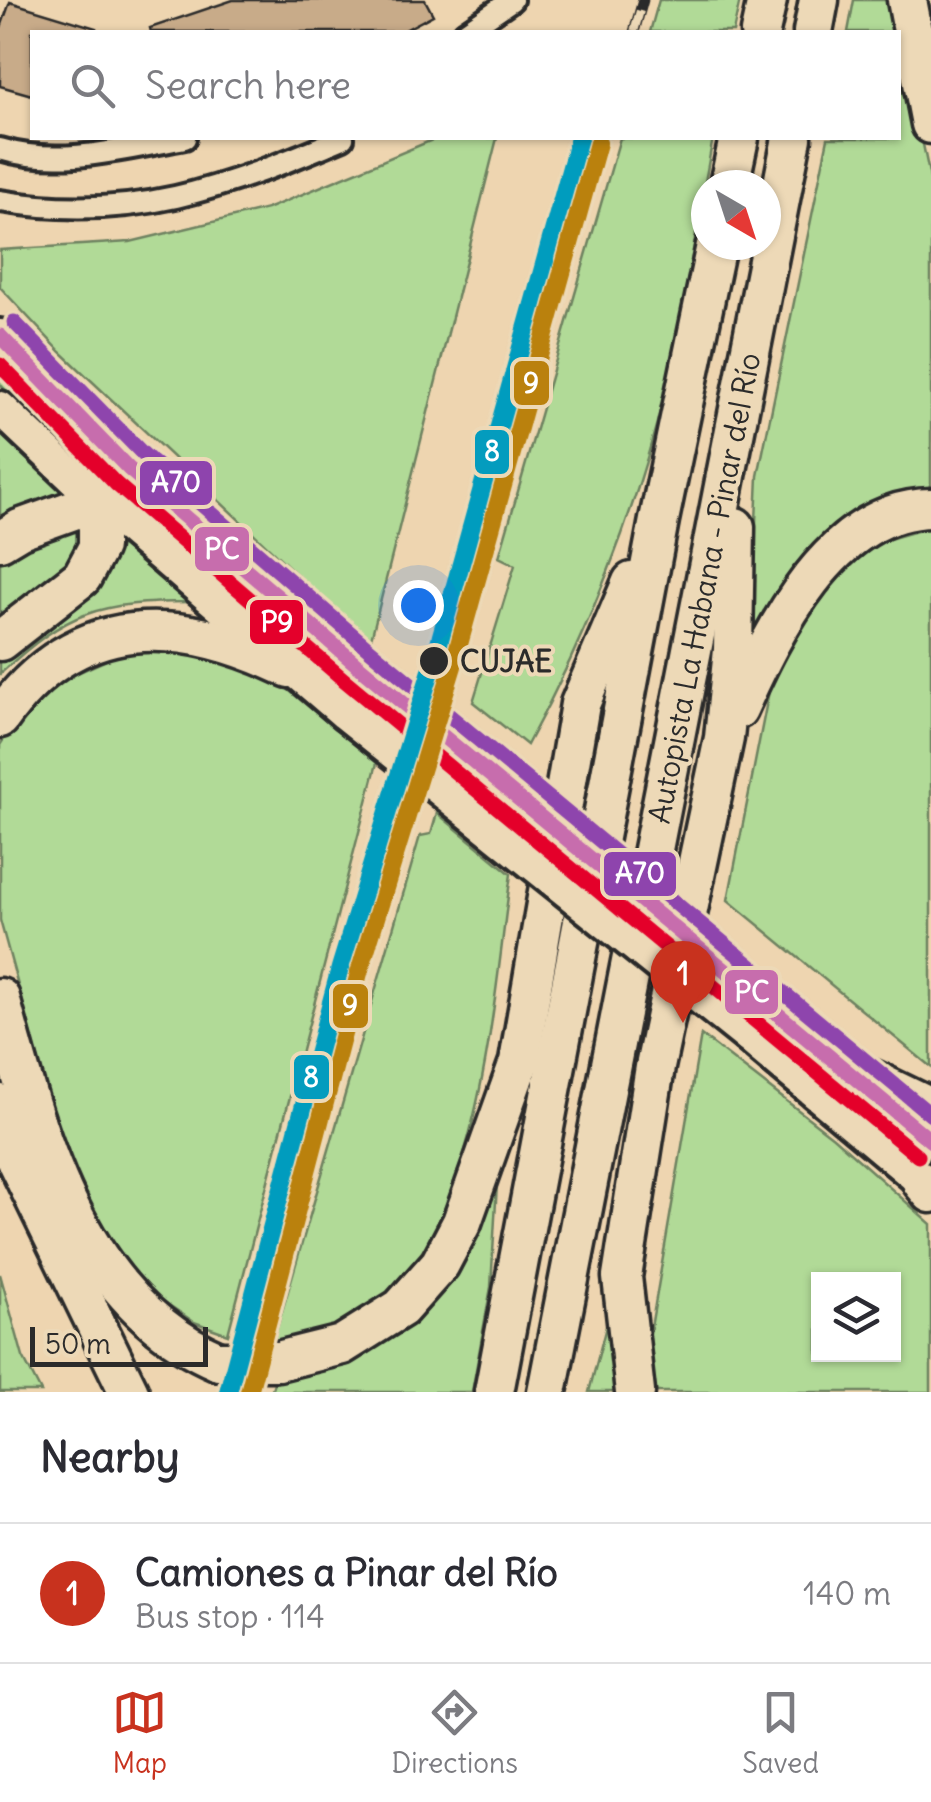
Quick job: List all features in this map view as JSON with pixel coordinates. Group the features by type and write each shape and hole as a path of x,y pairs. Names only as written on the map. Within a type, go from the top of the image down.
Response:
{"highway":[{"path":"760,30 767,0"},
{"path":"812,30 819,0"},
{"path":"907,0 931,124"},
{"path":"732,170 739,140"},
{"name":"Autopista La Habana - Pinar del Río","path":"549,1392 792,140"},
{"name":"Autopista La Habana - Pinar del Río","path":"494,1392 713,260"},
{"path":"635,1392 622,1277 641,1145 724,738 733,650 732,560 752,336"},
{"path":"0,339 89,458 98,502 98,547 82,576 0,642"},
{"path":"0,339 130,469 356,664 931,1140"},
{"path":"0,408 98,502 289,668 748,1036 928,1188"},
{"path":"0,541 20,528 121,498 137,504 276,595"},
{"path":"724,738 776,626 832,557 887,516 931,508"},
{"path":"0,998 38,1140 69,1206 106,1267 157,1324 220,1361 278,1362 342,1345 402,1308 440,1264 478,1181 519,1062 580,704 660,520"},
{"path":"0,718 24,683 72,650 98,638 145,629 201,636 249,648 289,668"},
{"path":"519,1062 538,1162"},
{"path":"834,1062 931,1108"},
{"path":"0,1104 16,1162 129,1392"},
{"path":"549,1392 641,1145"}],"street":[{"path":"468,30 512,0"},
{"path":"0,149 29,158 116,151 174,140"},
{"path":"0,201 99,210 157,203 257,174 338,140"}],"green space":[{"path":"659,0 740,0 733,30 651,30"},
{"path":"854,0 893,0 899,30 848,30"},
{"path":"901,39 931,183 931,491 855,517 798,562 750,657 758,476 828,140 901,140"},
{"path":"432,140 496,140 370,643 61,352 0,287 0,250 130,242 267,209"},
{"path":"619,140 713,140 707,170 691,170 692,260 672,360 640,482 589,617 527,745 473,702 515,565 499,557"},
{"path":"0,373 67,448 73,465 0,384"},
{"path":"0,430 68,494 0,521"},
{"path":"84,526 68,563 0,619 0,554 41,536"},
{"path":"931,527 931,1067 728,900 770,686 807,607 875,543"},
{"path":"112,538 191,602 132,604 87,614 46,636 0,674 0,658"},
{"path":"166,645 274,678 377,763 228,1334 194,1322 160,1299 106,1247 68,1167 0,920 0,745 24,710 66,678 113,657"},
{"path":"437,813 511,874 486,1056 453,1188 426,1245 392,1292 338,1328 273,1343 420,836 431,834"},
{"path":"767,1018 931,1159 931,1177 756,1029"},
{"path":"701,1035 833,1137 931,1224 931,1392 654,1392 647,1351"},
{"path":"497,1184 491,1287 472,1392 271,1392 276,1377 331,1369 409,1325 465,1253"},
{"path":"0,1274 23,1357 41,1392 0,1392"},
{"path":"610,1311 619,1392 589,1392"}],"building":[{"path":"233,0 425,0 433,15 405,30 150,28"},
{"path":"10,2 96,28 30,30 30,94 0,86 0,30"}],"railway":[{"path":"635,30 643,0"},
{"path":"249,1392 470,590 603,140"}],"transit line":[{"name":"8","path":"228,1392 340,968 434,661 578,140"},
{"name":"9","path":"249,1392 359,973 453,666 598,143"},
{"name":"A70","path":"14,322 143,454 369,649 931,1115"},
{"name":"PC","path":"0,336 129,469 356,664 931,1141"},
{"name":"P9","path":"0,365 116,484 343,679 918,1156"}],"place":[{"name":"CUJAE","path":"434,661"},
{"name":"Camiones a Pinar del Río","path":"683,1023"}]}
